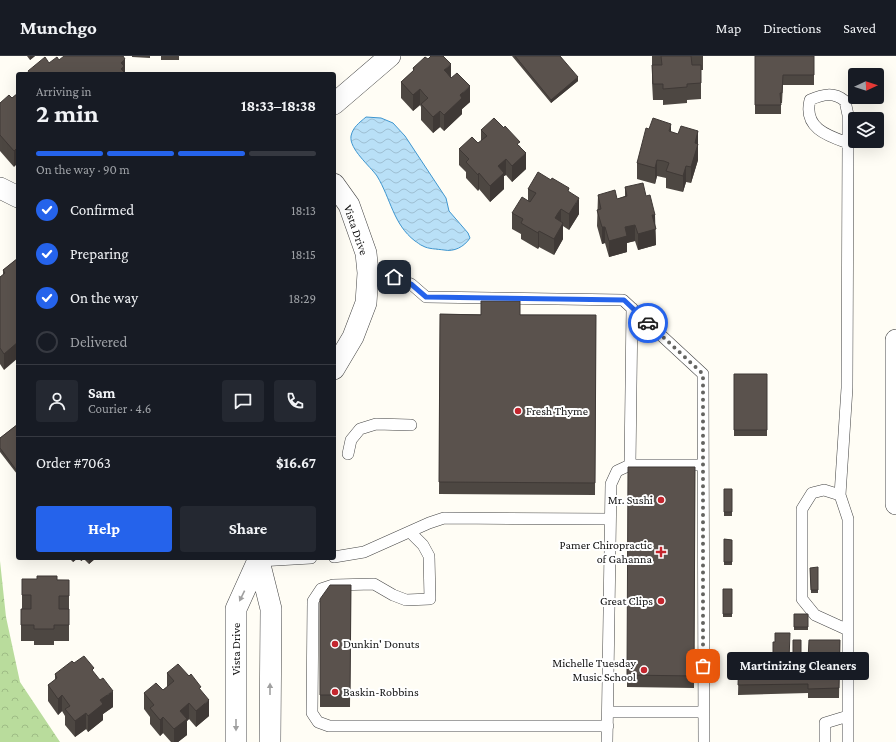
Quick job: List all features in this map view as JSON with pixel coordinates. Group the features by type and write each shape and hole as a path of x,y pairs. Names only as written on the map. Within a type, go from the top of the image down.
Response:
{"street":[{"path":"336,102 390,56"},
{"name":"Vista Drive","path":"336,187 350,205 366,253 368,273 366,303 353,337 336,366"},
{"path":"0,188 16,196"},
{"path":"896,340 896,504"},
{"path":"259,560 270,609 270,742"},
{"name":"Vista Drive","path":"236,742 236,609 259,560"}],"lane":[{"path":"848,143 827,136 818,129 810,117 808,107 810,100 819,96 831,94 839,96 845,101 848,115 848,143 847,388 840,495 848,519 848,742"},
{"path":"368,273 394,277 411,284 426,297 624,300 703,374 704,742"},
{"path":"630,465 632,308"},
{"path":"348,454 352,440 360,429 376,424 411,424"},
{"path":"607,742 610,484 617,471 630,465 703,465"},
{"path":"840,495 824,490 812,493 802,509 802,599 815,615 848,630"},
{"path":"336,556 364,552 428,523 444,518 610,519"},
{"path":"410,532 423,545 429,556 430,600 406,600 392,595 374,584 333,584 321,589 313,601 312,713 318,722 330,726 608,726"},
{"path":"608,712 703,712"},
{"path":"825,742 825,723 848,716"}],"green space":[{"path":"0,561 6,617 20,682 60,742 0,742"}],"water":[{"path":"366,117 381,118 393,123 405,136 446,198 449,211 468,233 470,238 462,246 448,250 425,247 415,241 402,227 377,176 357,152 351,141 353,130"}],"building":[{"path":"64,56 123,56 125,59 121,63 124,66 121,69 124,72 28,71 45,57 49,63 57,57 59,60"},
{"path":"431,56 443,56 451,64 444,70 451,78 457,73 470,86 460,95 462,98 444,115 440,111 433,117 421,104 428,98 420,89 413,95 401,82 425,57 428,59"},
{"path":"515,56 560,56 578,77 551,100"},
{"path":"661,56 691,56 692,65 701,65 701,83 687,84 687,87 663,89 663,84 653,84 652,65 662,65"},
{"path":"755,56 814,56 814,75 783,75 782,93 780,93 781,105 755,105"},
{"path":"9,95 12,98 16,95 16,149 14,151 0,135 0,103"},
{"path":"494,118 504,128 505,126 520,142 517,144 526,153 512,166 506,159 498,166 504,173 490,186 479,173 478,175 466,162 469,159 459,149 472,137 478,143 487,136 481,130"},
{"path":"653,118 671,124 669,131 678,134 681,126 698,131 695,143 698,144 691,167 686,166 683,176 666,171 669,163 664,161 657,160 655,168 637,163 646,128 649,129"},
{"path":"538,172 569,188 568,191 579,198 569,214 561,209 558,213 555,218 563,223 554,239 539,231 538,233 521,223 523,219 512,213 522,197 530,202 536,193 528,189"},
{"path":"643,183 646,196 650,195 655,215 652,215 656,229 638,234 635,225 625,227 627,236 609,241 605,227 602,227 597,210 601,209 598,195 615,190 617,199 627,196 625,187"},
{"path":"16,260 16,344 4,354 0,348 0,277 5,273 3,270"},
{"name":"Fresh Thyme","path":"481,301 520,301 520,315 596,315 595,483 439,482 440,314 481,315"},
{"path":"734,374 767,374 767,430 734,430"},
{"path":"16,426 16,470 0,448 0,438"},
{"path":"628,467 695,467 694,676 627,675"},
{"path":"724,489 732,489 732,512 724,512"},
{"path":"724,539 732,540 732,562 724,562"},
{"path":"818,567 818,590 811,590 810,568"},
{"path":"37,576 57,576 57,580 69,580 69,596 59,596 59,609 69,609 69,625 54,625 54,629 34,629 34,625 21,625 21,609 31,609 31,595 22,595 22,579 37,579"},
{"name":"Dunkin' Donuts","path":"330,585 351,585 350,695 320,695 320,599"},
{"path":"723,589 732,589 732,614 723,614"},
{"path":"794,614 808,614 808,627 794,627"},
{"path":"775,633 790,633 789,660 808,660 809,640 840,640 839,688 808,689 808,684 738,685 739,655 773,656 773,642 775,642"},
{"path":"793,640 801,640 801,660 793,660"},
{"path":"84,656 94,668 92,670 100,680 103,678 113,691 100,700 103,704 88,716 86,713 75,721 65,709 70,706 62,695 58,699 48,685 57,678 55,674 72,661 74,663"},
{"path":"178,664 189,676 191,674 201,687 199,688 209,700 196,711 189,703 180,711 187,719 174,729 163,717 160,720 150,708 154,705 144,693 156,683 163,690 174,681 167,673"}],"way so far":[{"path":"648,323 703,374 703,666"}],"place":[{"name":"Fresh Thyme","path":"518,411"},
{"name":"Mr. Sushi","path":"661,500"},
{"name":"Pamer Chiropractic of Gahanna","path":"661,552"},
{"name":"Great Clips","path":"661,601"},
{"name":"Dunkin' Donuts","path":"335,644"},
{"name":"Martinizing Cleaners","path":"703,666"},
{"name":"Michelle Tuesday Music School","path":"644,670"},
{"name":"Baskin-Robbins","path":"335,692"}],"route":[{"path":"394,277 411,284 426,297 624,300 648,323"}]}
